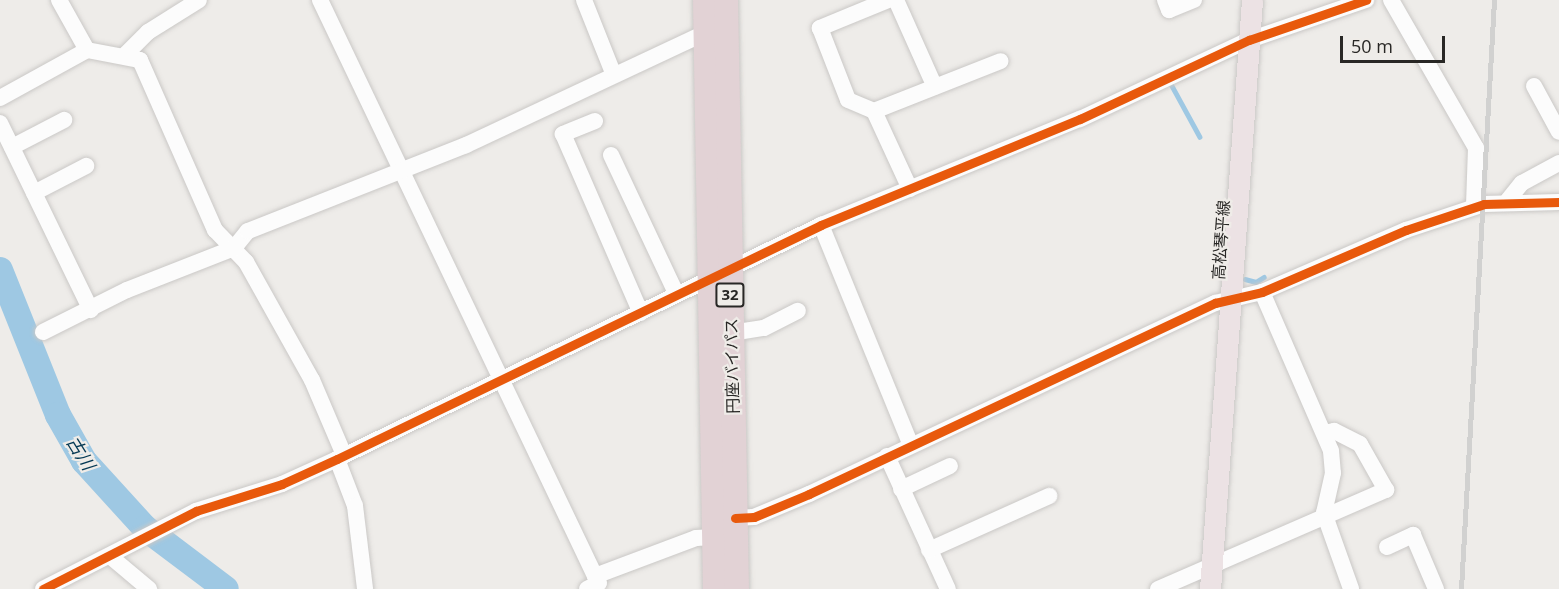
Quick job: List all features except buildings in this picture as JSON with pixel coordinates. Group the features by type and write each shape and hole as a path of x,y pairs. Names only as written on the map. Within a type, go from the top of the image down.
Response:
{"highway":[{"name":"円座バイパス","path":"705,0 719,272 731,333 737,589"},
{"name":"円座バイパス","path":"715,589 714,537 726,0"},
{"path":"714,537 735,518"}],"main road":[{"name":"高松琴平線","path":"1210,589 1252,0"}],"street":[{"path":"59,0 87,50"},
{"path":"125,54 148,32 199,0"},
{"path":"320,0 596,584 696,538 714,537"},
{"path":"584,0 613,73"},
{"path":"888,0 820,28 848,100 874,111 910,189"},
{"path":"896,0 935,87"},
{"path":"1165,0 1169,10 1194,0"},
{"path":"43,589 73,583 111,557 227,498 282,484 641,313 719,272 821,225 1080,119 1250,40 1366,0"},
{"path":"1391,0 1476,148 1474,206"},
{"path":"43,332 127,290 234,248 248,231 401,168 466,145 609,82 613,73 705,33"},
{"path":"0,98 87,50 125,54 140,60 215,230 234,248 312,380 355,506 365,589"},
{"path":"874,111 1001,61"},
{"path":"1534,86 1559,132"},
{"path":"12,147 64,120"},
{"path":"595,121 563,134 641,313"},
{"path":"0,123 91,310"},
{"path":"611,155 676,293"},
{"path":"1508,200 1522,183 1559,163"},
{"path":"34,193 86,166"},
{"path":"735,518 754,517 809,494 1232,297 1262,292 1282,279 1474,206 1508,200 1559,202"},
{"path":"821,225 911,445"},
{"path":"1262,292 1324,433 1333,473 1324,513 1351,589"},
{"path":"731,333 765,328 798,311"},
{"path":"1158,589 1324,513 1386,490 1360,444 1334,431 1324,433"},
{"path":"887,456 948,589"},
{"path":"902,489 950,466"},
{"path":"929,550 1049,496"},
{"path":"1387,547 1413,535 1436,589"},
{"path":"111,557 149,589"}],"waterway":[{"path":"1171,84 1200,137"},
{"name":"古川","path":"0,270 58,415 84,461 145,528 226,589"},
{"path":"1245,279 1256,282 1264,277"}],"railway":[{"path":"1461,589 1494,0"}],"cycle path":[{"path":"43,589 196,511 282,484 337,459 821,225 1080,119 1249,40 1366,0"},
{"path":"735,518 754,517 809,494 1215,303 1262,292 1406,230 1484,204 1559,202"}]}
